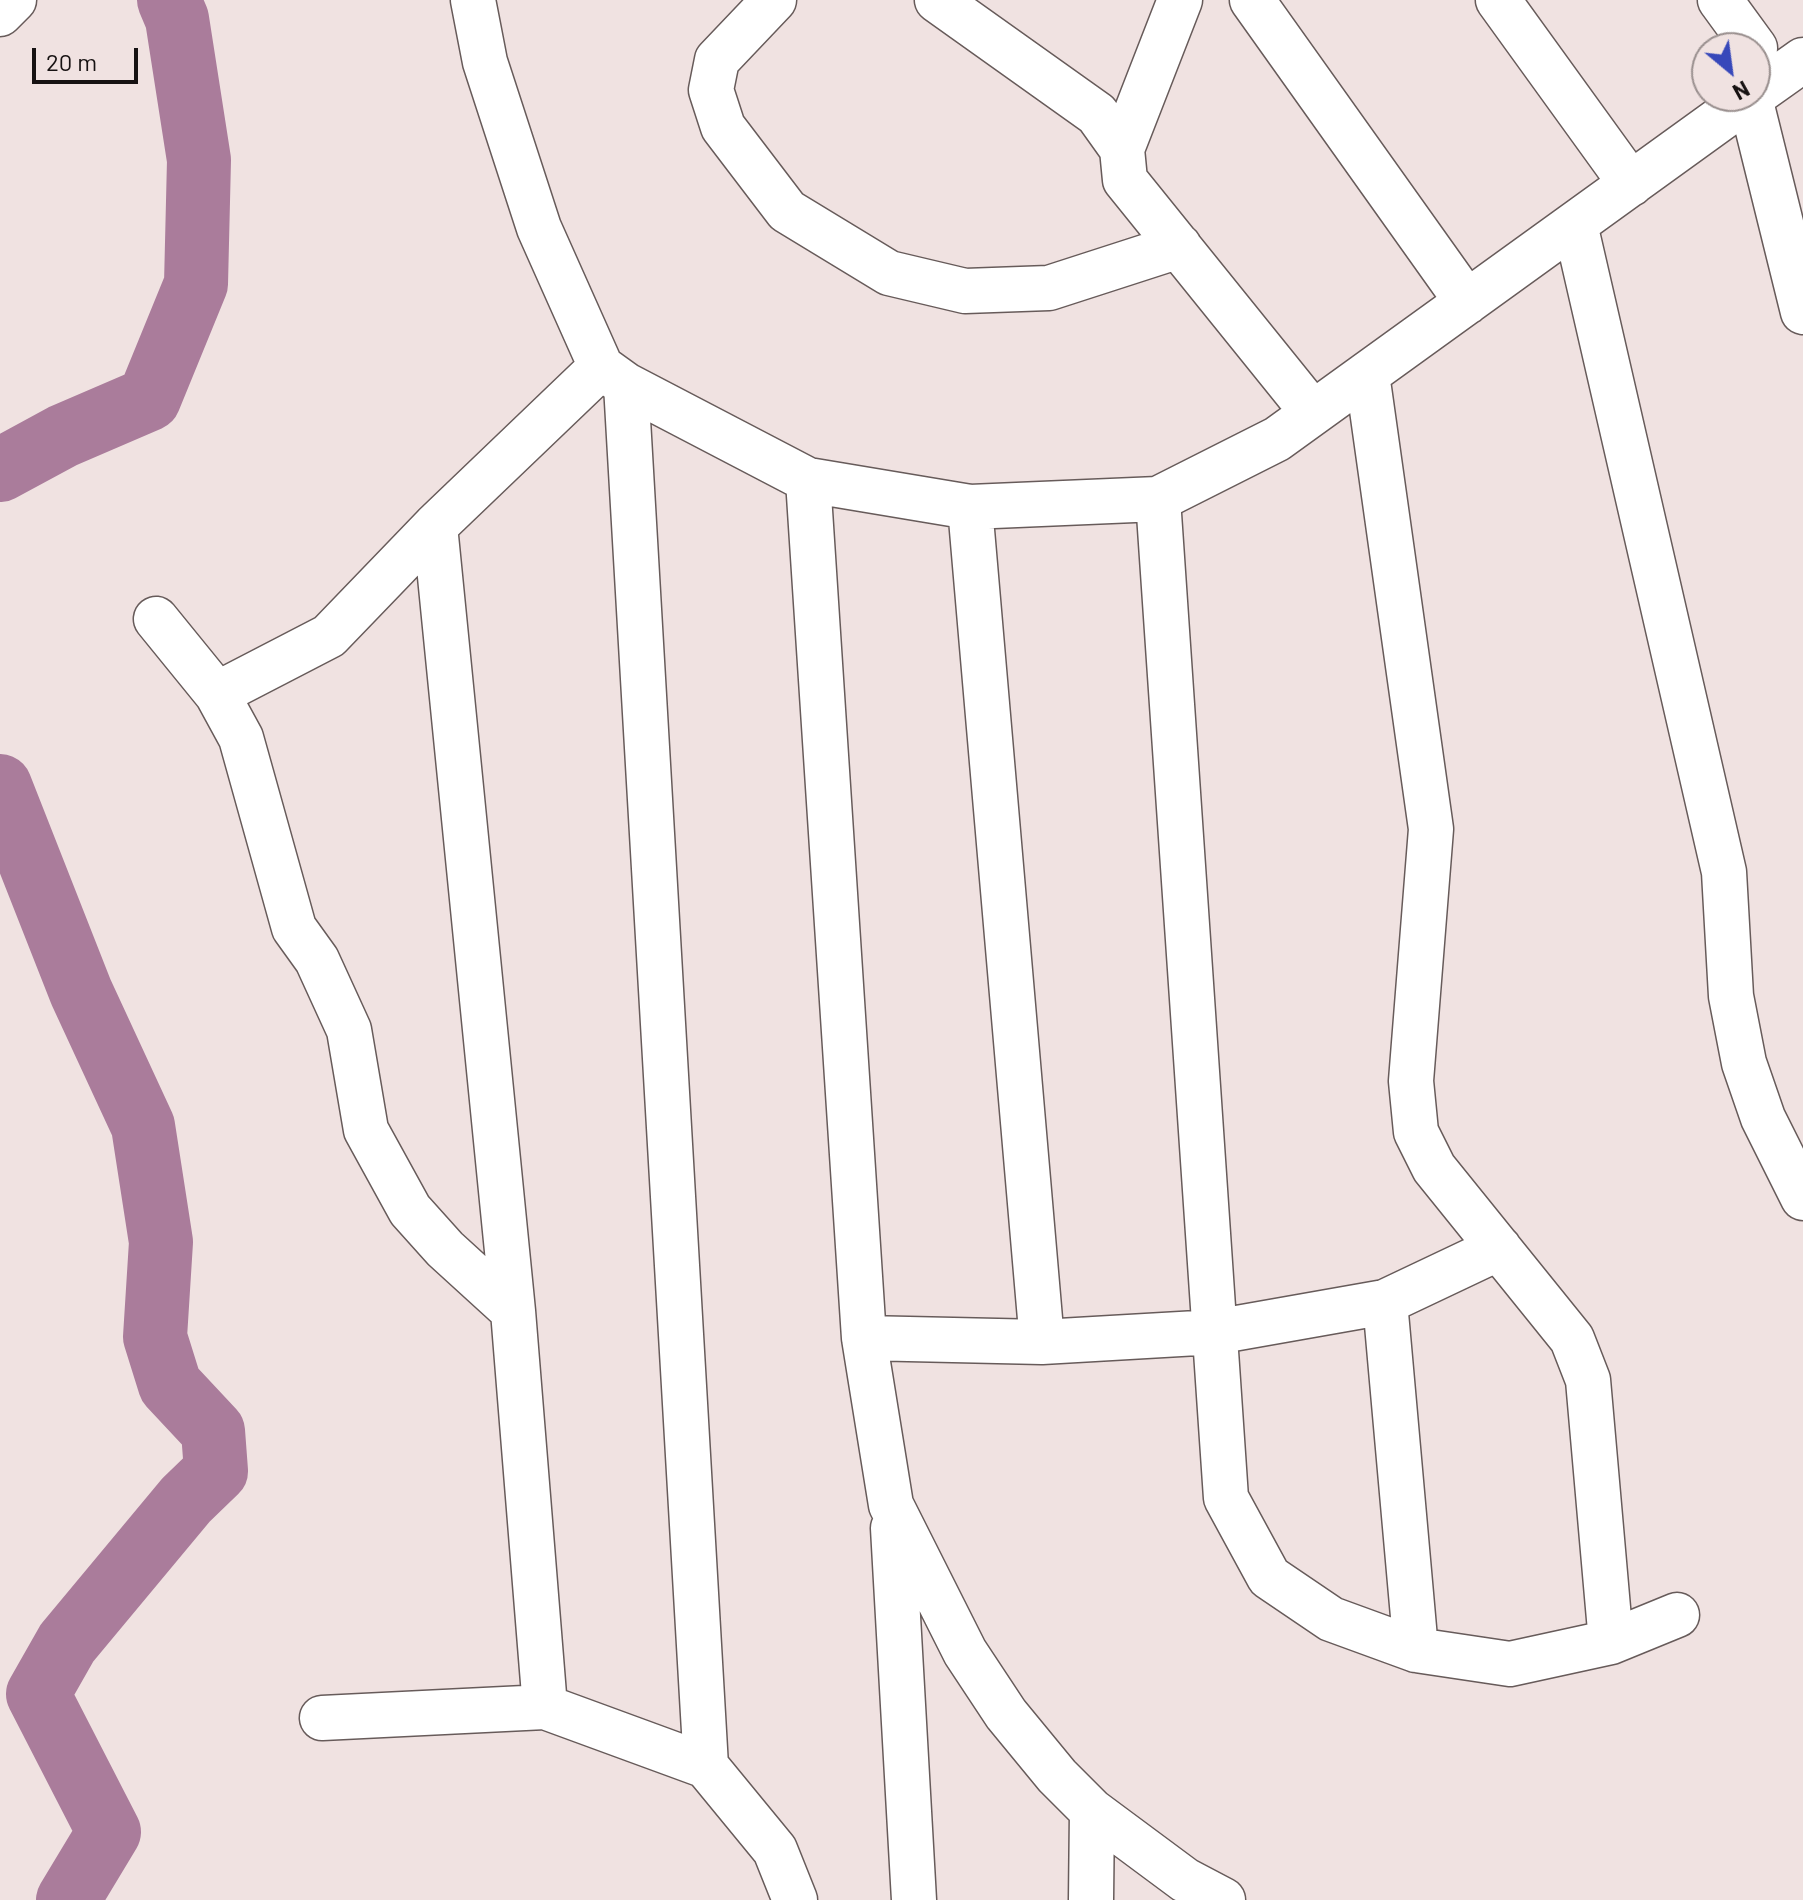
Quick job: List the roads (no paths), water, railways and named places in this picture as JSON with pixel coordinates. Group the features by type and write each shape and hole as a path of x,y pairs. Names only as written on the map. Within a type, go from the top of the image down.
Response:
{"street":[{"path":"0,14 14,0"},
{"path":"473,0 485,62 539,228 613,376 706,1766"},
{"path":"774,0 717,60 711,90 723,127 787,211 889,273 965,291 1049,288 1179,246"},
{"path":"937,0 1097,114 1122,149"},
{"path":"1180,0 1122,149 1125,180 1313,413"},
{"path":"1252,0 1467,302"},
{"path":"1498,0 1631,184"},
{"path":"1720,0 1739,32"},
{"path":"613,376 808,480 970,507 1158,499 1277,439 1631,184 1719,112"},
{"path":"1770,112 1803,312"},
{"path":"1575,224 1724,872 1731,996 1744,1063 1763,1118 1803,1198"},
{"path":"1367,374 1431,829 1411,1081 1416,1132 1434,1168 1572,1339 1588,1380 1611,1642"},
{"path":"217,694 329,636 435,526 613,376"},
{"path":"808,480 864,1338 891,1505 914,1900"},
{"path":"1158,499 1226,1498 1269,1577 1331,1619 1416,1650 1510,1664 1611,1642 1677,1615"},
{"path":"970,507 1042,1342"},
{"path":"435,526 513,1311 545,1707"},
{"path":"156,619 217,694 241,738 294,928 317,960 349,1030 366,1130 410,1210 445,1249 513,1311"},
{"path":"864,1338 1042,1342 1215,1332 1385,1302 1499,1248"},
{"path":"1385,1302 1416,1650"},
{"path":"891,1505 965,1652 1006,1714 1057,1776 1092,1811 1185,1880 1223,1900"},
{"path":"322,1718 545,1707 706,1766 775,1850 795,1900"},
{"path":"1091,1900 1092,1811"}],"waterway":[{"path":"0,470 63,436 149,399 196,284 199,160 177,19 169,0"},
{"path":"0,786 81,992 143,1126 161,1242 155,1337 170,1385 213,1431 216,1471 186,1500 67,1643 38,1694 109,1832 68,1900"}]}
